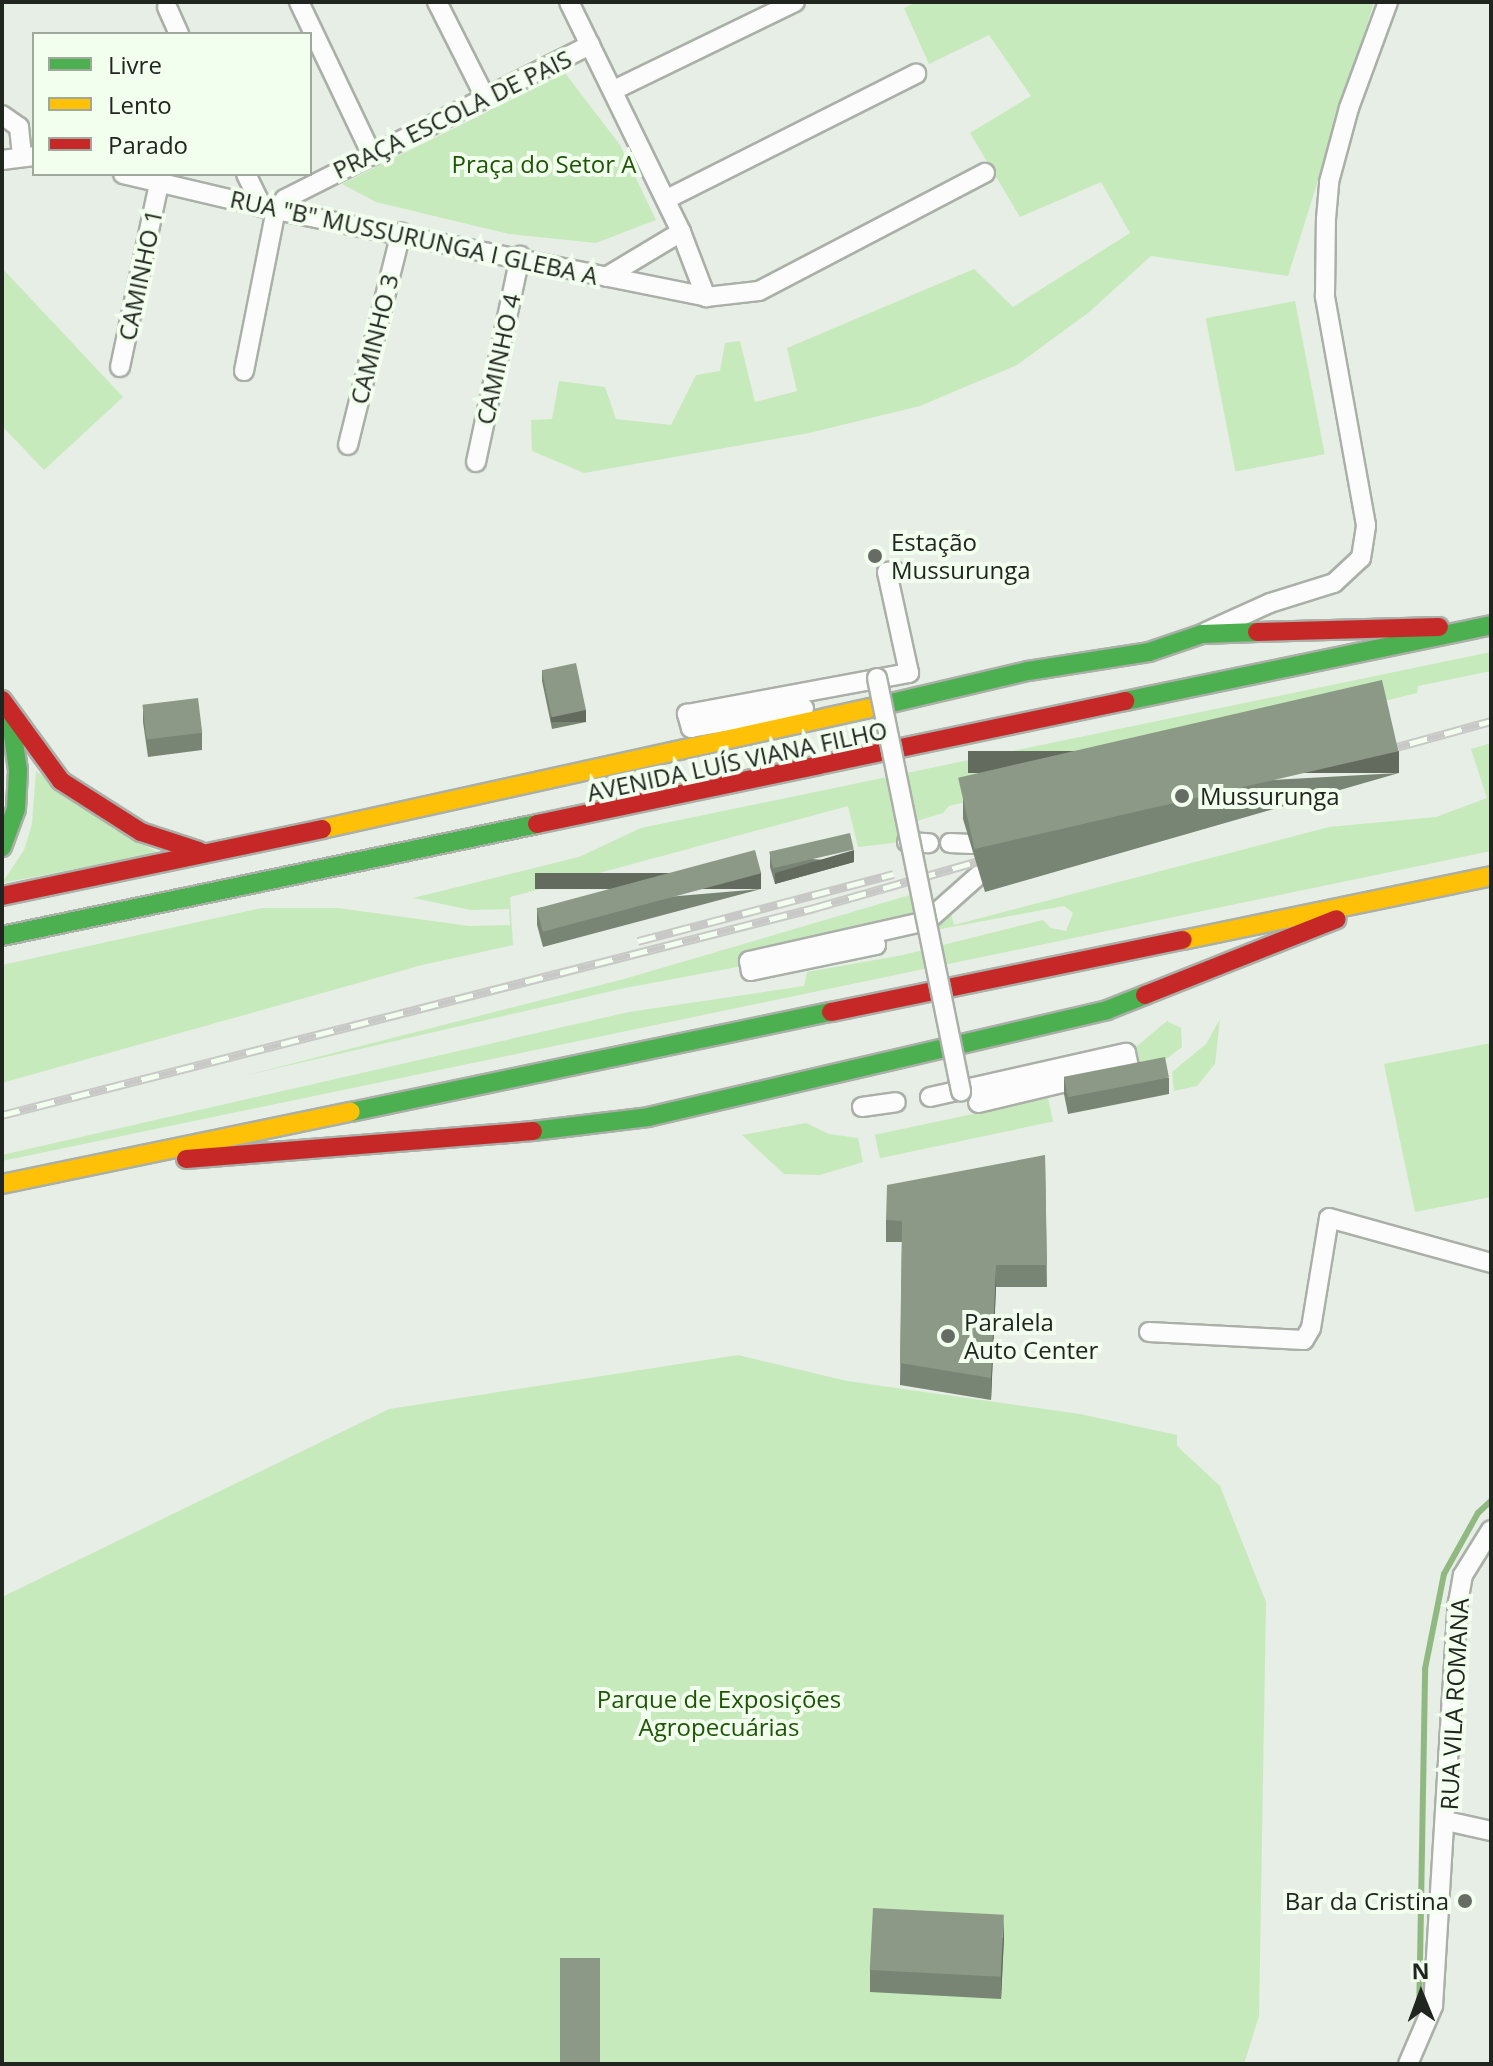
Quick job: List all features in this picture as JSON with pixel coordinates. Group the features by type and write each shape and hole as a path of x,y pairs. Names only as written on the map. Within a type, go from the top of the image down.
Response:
{"main road":[{"name":"AVENIDA LUÍS VIANA FILHO","path":"2,896 560,780 1028,671 1149,652 1202,634 1486,626"},
{"name":"AVENIDA LUÍS VIANA FILHO","path":"2,936 1486,626"},
{"path":"6,708 61,781 99,810 141,832 205,852"},
{"path":"2,847 16,809 18,770 6,708"},
{"path":"2,1184 1393,899 1491,876"},
{"path":"76,1169 487,1136 648,1117 1107,1010 1393,899"}],"street":[{"path":"299,2 372,155"},
{"path":"437,2 486,99"},
{"path":"569,2 667,199 706,297"},
{"path":"614,90 795,2"},
{"path":"1202,634 1270,603 1334,583 1361,558 1366,525 1325,296 1326,219 1329,182 1349,108 1388,2"},
{"path":"167,7 178,32"},
{"name":"PRAÇA ESCOLA DE PAIS","path":"269,209 297,191 590,45"},
{"path":"667,199 916,74"},
{"path":"2,115 19,127 28,156 2,160"},
{"name":"RUA \"B\" MUSSURUNGA I GLEBA A","path":"130,176 269,209 401,232 706,297 759,291 985,173"},
{"path":"244,371 269,209 247,176"},
{"name":"CAMINHO 1","path":"120,367 159,184"},
{"name":"CAMINHO 3","path":"348,445 401,232"},
{"path":"606,277 681,232"},
{"name":"CAMINHO 4","path":"476,462 520,256"},
{"path":"700,719 804,703 804,708 691,728 687,714 909,673 887,572 895,571"},
{"path":"877,678 907,842 927,921 961,1092"},
{"path":"907,842 929,843"},
{"path":"950,843 971,844"},
{"path":"793,957 874,939 876,945 751,971 749,961 927,921 980,874"},
{"path":"930,1097 1126,1053 1129,1067 978,1103"},
{"path":"862,1107 896,1102"},
{"path":"1149,1332 1304,1340 1311,1328 1329,1218 1491,1263"},
{"name":"RUA VILA ROMANA","path":"1491,1530 1477,1546 1458,1603 1446,1821 1491,1831"},
{"path":"1408,2064 1433,2006 1446,1821"}],"green space":[{"path":"917,2 1374,2 1288,276 1151,256 1088,313 1017,365 920,406 809,433 584,473 532,451 531,420 552,419 559,381 605,387 616,419 671,425 696,375 720,371 725,343 740,341 755,402 797,391 787,348 974,269 1013,307 1130,233 1101,182 1020,217 970,133 1031,96 989,35 929,64 904,8"},
{"name":"Praça do Setor A","path":"565,73 620,145 656,220 596,243 509,234 376,202 342,184"},
{"path":"2,268 123,397 44,470 2,426"},
{"path":"1295,301 1325,454 1235,471 1206,318"},
{"path":"1491,652 1491,671 1418,686 1417,693 949,806 943,813 917,821 919,840 858,847 848,806 510,897 513,945 422,965 2,1083 2,965 262,908 338,908 469,926 510,925 509,909 471,910 413,898 579,857 641,828"},
{"path":"1491,743 1491,851 2,1161 2,1155 629,1012 804,986 807,972 903,955 1043,920 1051,928 1066,931 1073,913 1064,906 625,988 239,1077 624,979 927,890 937,914 950,910 954,925 1329,827 1436,817 1487,798 1471,749"},
{"path":"36,771 114,829 159,853 2,883 24,850 32,824"},
{"path":"1220,1019 1215,1064 1197,1086 1174,1091 1172,1072 1206,1044"},
{"path":"1167,1021 1181,1028 1182,1047 1161,1063 1136,1063 1131,1051"},
{"path":"1491,1043 1491,1197 1415,1212 1384,1064"},
{"path":"1048,1098 1053,1121 880,1158 875,1135"},
{"path":"806,1123 829,1134 858,1138 863,1162 820,1175 784,1174 742,1135"},
{"name":"Parque de Exposições Agropecuárias","path":"738,1355 847,1381 1080,1414 1177,1435 1177,1446 1220,1486 1266,1602 1259,2016 1244,2064 2,2064 2,1597 389,1409"}],"building":[{"path":"576,663 586,710 552,717 542,670"},
{"path":"1382,680 1398,751 975,849 958,778"},
{"path":"198,698 202,733 147,740 142,705"},
{"path":"850,833 854,850 773,868 769,852"},
{"path":"755,850 761,873 543,932 537,908"},
{"path":"1165,1057 1169,1078 1068,1097 1064,1077"},
{"name":"Paralela Auto Center","path":"1045,1155 1047,1265 996,1265 991,1378 900,1363 902,1221 886,1220 887,1185"},
{"path":"873,1908 1004,1915 1001,1977 870,1970"},
{"path":"560,1958 600,1958 600,2064 560,2064"}],"waterway":[{"path":"1419,2021 1425,1669 1444,1574 1478,1513 1491,1501"}],"railway":[{"path":"1375,753 1491,721"},
{"path":"2,1115 814,908 997,856"},
{"path":"638,941 893,874"}],"traffic: fast":[{"path":"1125,701 1491,625"},
{"path":"870,708 1028,671 1149,652 1202,634 1257,632"},
{"path":"2,847 16,809 18,770 11,722"},
{"path":"2,936 537,824"},
{"path":"533,1131 648,1117 1107,1010 1145,995"},
{"path":"351,1112 831,1012"}],"traffic: slow":[{"path":"322,829 870,708"},
{"path":"1183,940 1491,876"},
{"path":"2,1184 351,1112"}],"traffic: jam":[{"path":"1257,632 1439,627"},
{"path":"2,700 61,781 141,832 199,851"},
{"path":"537,824 1125,701"},
{"path":"2,896 322,829"},
{"path":"1145,995 1337,919"},
{"path":"831,1012 1183,940"},
{"path":"186,1159 533,1131"}],"place":[{"name":"Estação Mussurunga","path":"875,556"},
{"name":"Mussurunga","path":"1182,796"},
{"name":"Paralela Auto Center","path":"948,1336"},
{"name":"Bar da Cristina","path":"1465,1901"}]}
